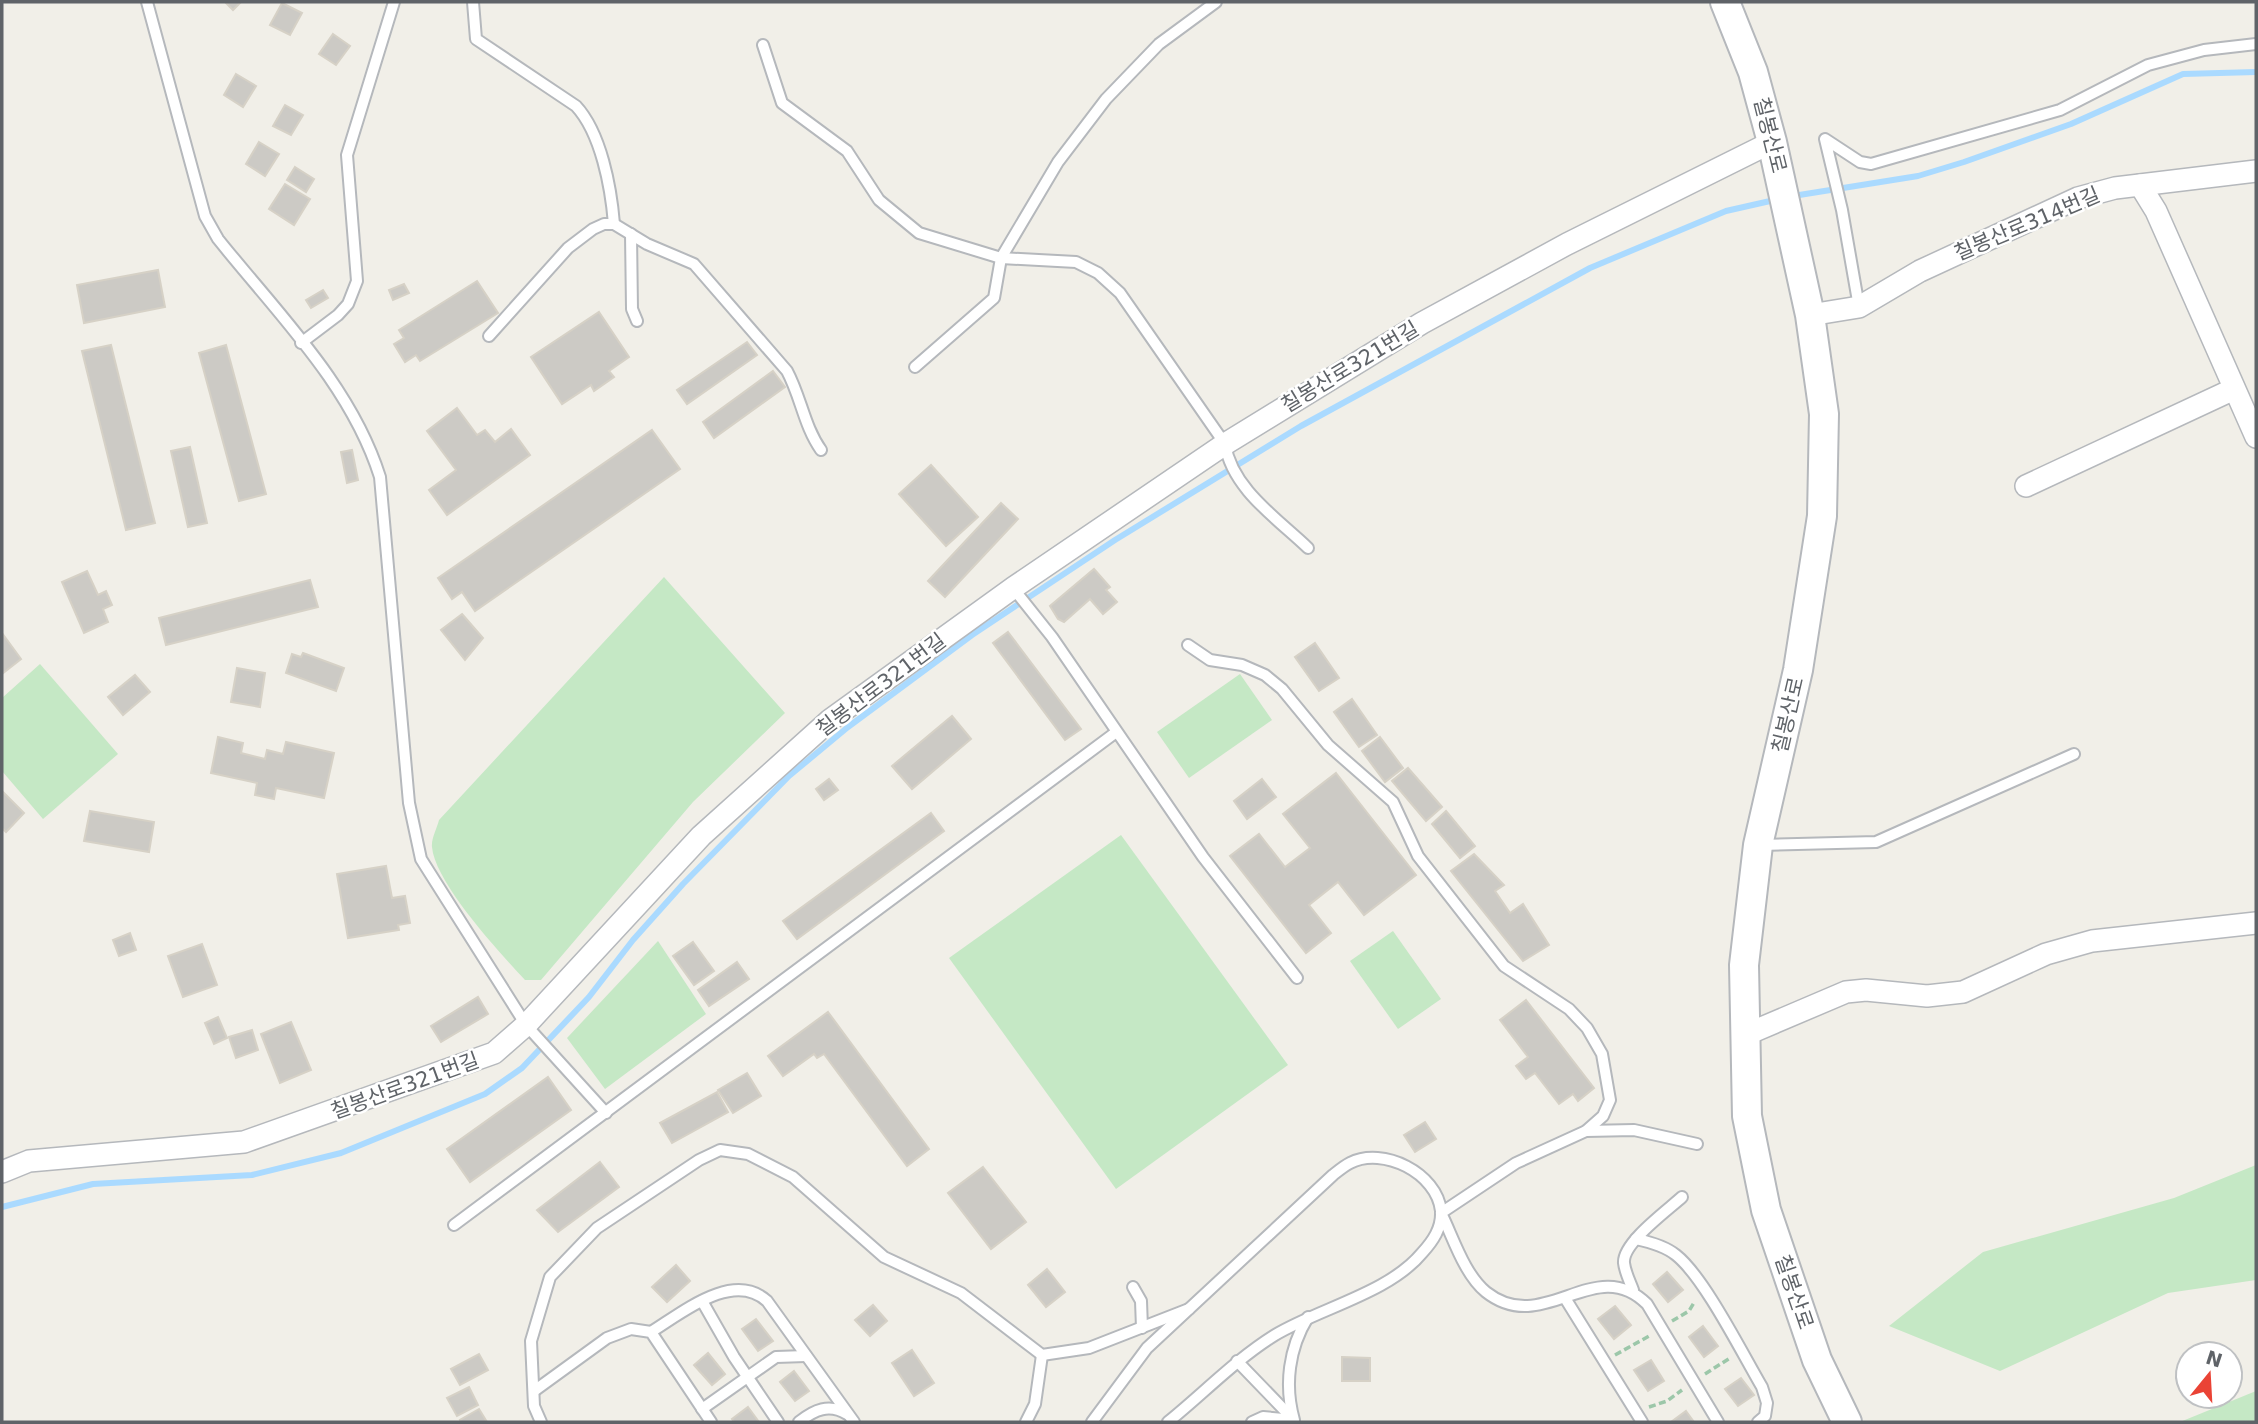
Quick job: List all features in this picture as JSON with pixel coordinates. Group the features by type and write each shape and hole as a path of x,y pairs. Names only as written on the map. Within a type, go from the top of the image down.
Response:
{"street":[{"name":"칠봉산로","path":"1725,2 1754,72 1775,155 1810,315 1824,414 1822,516 1798,670 1758,845 1744,965 1747,1116 1766,1210 1817,1360 1847,1422"},
{"name":"칠봉산로321번길","path":"2,1172 29,1161 244,1142 494,1053 526,1025 701,836 830,720 1013,588 1422,323 1567,244 1775,155"},
{"name":"칠봉산로314번길","path":"1810,315 1859,307 1920,271 2066,203 2115,188 2256,171"},
{"path":"2140,185 2156,211 2256,437"},
{"path":"2026,486 2234,389"},
{"path":"1745,1035 1846,992 1866,990 1927,996 1963,992 2046,954 2092,941 2256,923"}],"lane":[{"path":"147,2 205,216 218,239 340,391 370,447 380,477 409,803 421,859 526,1025 606,1113"},
{"path":"301,343 348,304 357,281 346,155 394,2"},
{"path":"473,2 476,39 576,106 588,119 602,159 614,224"},
{"path":"915,367 994,298 1000,258 1058,162 1106,99 1159,44 1216,2"},
{"path":"1859,307 1842,211 1825,139 1860,162 1871,164 2060,110 2148,65 2204,50 2256,44"},
{"path":"764,45 782,103 847,151 879,200 919,233 1000,258 1076,262 1098,273 1120,293 1149,331 1226,451 1238,481 1308,548"},
{"path":"489,336 568,248 593,229 604,224 614,224 694,264 773,351 797,390 809,433 821,450"},
{"path":"631,234 632,309 637,321"},
{"path":"1013,588 1034,613 1203,857 1297,978"},
{"path":"1168,1422 1237,1361 1309,1316 1393,1279 1420,1256 1437,1234 1441,1213 1516,1163 1586,1131 1603,1116 1610,1100 1602,1054 1587,1028 1548,993 1504,966 1418,856 1393,802 1328,745 1282,689 1265,675 1242,665 1210,660 1188,645"},
{"path":"454,1225 1115,733"},
{"path":"1758,845 1876,842 2074,754"},
{"path":"1586,1131 1634,1130 1698,1144"},
{"path":"541,1422 534,1406 531,1341 550,1276 597,1228 699,1160 720,1150 748,1154 793,1177 884,1257 961,1293 1042,1355 1088,1348 1189,1309"},
{"path":"1092,1422 1147,1348 1333,1175 1352,1162 1381,1158 1402,1163 1421,1177 1437,1196 1441,1213 1473,1278 1486,1292 1501,1300 1522,1306 1550,1304 1596,1287 1616,1286 1633,1290"},
{"path":"1682,1197 1636,1239 1625,1253 1624,1264 1633,1290 1647,1304 1718,1422"},
{"path":"1636,1239 1652,1242 1676,1255 1694,1275 1762,1387 1767,1403 1765,1416 1758,1422"},
{"path":"1133,1287 1141,1301 1142,1328"},
{"path":"534,1391 607,1338 631,1329 651,1332 702,1301 735,1290 755,1291 767,1301 851,1418"},
{"path":"1565,1298 1642,1422"},
{"path":"702,1301 778,1422"},
{"path":"1295,1421 1288,1379 1300,1330 1309,1316"},
{"path":"651,1332 711,1422"},
{"path":"1027,1422 1035,1404 1042,1355"},
{"path":"702,1409 776,1357 806,1356"},
{"path":"1237,1361 1295,1421"},
{"path":"799,1422 825,1407 851,1418"},
{"path":"1252,1422 1264,1417 1295,1421"}],"green space":[{"path":"664,577 785,713 693,802 541,980 525,980 456,898 436,862 432,847 433,837 439,820"},
{"path":"40,664 118,754 43,819 2,771 2,698"},
{"path":"1240,674 1272,720 1189,778 1157,732"},
{"path":"1121,835 1288,1065 1116,1189 949,958"},
{"path":"1393,931 1441,999 1398,1029 1350,961"},
{"path":"658,941 706,1014 605,1089 567,1038"},
{"path":"2256,1165 2256,1280 2168,1293 2000,1371 1889,1326 1983,1252 2174,1198"},
{"path":"2256,1391 2256,1422 2180,1422 2209,1410 2244,1410 2244,1396"}],"building":[{"path":"225,2 241,2 233,10"},
{"path":"282,3 302,13 290,35 270,25"},
{"path":"333,34 350,46 336,65 319,54"},
{"path":"236,74 256,86 243,107 224,95"},
{"path":"285,105 303,115 291,135 273,126"},
{"path":"259,142 279,154 265,176 246,164"},
{"path":"295,167 314,179 306,192 287,180"},
{"path":"285,184 310,199 294,225 269,209"},
{"path":"158,270 165,307 84,323 77,285"},
{"path":"477,281 498,313 420,361 416,355 405,362 394,344 404,338 399,330"},
{"path":"404,284 409,293 393,300 389,290"},
{"path":"323,290 328,298 311,308 306,300"},
{"path":"599,312 629,357 609,371 614,377 594,391 591,385 562,404 531,357"},
{"path":"747,342 757,355 687,404 677,390"},
{"path":"111,345 155,523 126,530 82,351"},
{"path":"226,345 266,494 239,501 199,353"},
{"path":"773,371 785,387 714,438 703,422"},
{"path":"457,408 477,435 485,430 495,442 511,429 530,455 447,515 429,490 456,470 427,431"},
{"path":"652,430 680,469 475,611 462,592 452,599 438,578"},
{"path":"190,447 207,523 188,527 171,451"},
{"path":"352,450 358,480 347,483 341,452"},
{"path":"931,465 978,517 946,546 899,494"},
{"path":"1001,503 1018,519 945,597 928,581"},
{"path":"1094,569 1110,587 1106,590 1117,602 1103,614 1090,599 1064,622 1058,619 1050,606"},
{"path":"87,571 98,595 106,591 112,605 103,609 108,622 84,633 62,582"},
{"path":"310,580 318,607 166,645 159,618"},
{"path":"462,614 483,638 465,660 441,630"},
{"path":"1008,632 1081,729 1065,740 993,643"},
{"path":"2,633 21,659 2,674"},
{"path":"1315,643 1339,678 1319,691 1295,657"},
{"path":"303,653 344,668 336,691 286,673 292,654 301,657"},
{"path":"237,668 265,673 260,707 231,702"},
{"path":"135,675 150,692 123,715 108,697"},
{"path":"1352,699 1377,735 1359,747 1334,712"},
{"path":"952,716 971,739 912,789 892,766"},
{"path":"218,737 243,743 241,753 265,759 267,750 283,754 286,742 334,753 324,798 276,788 274,799 255,795 257,783 211,773"},
{"path":"1380,737 1403,768 1385,782 1362,751"},
{"path":"1408,768 1442,807 1426,821 1392,781"},
{"path":"1336,773 1416,875 1364,915 1338,882 1309,905 1331,933 1306,953 1230,856 1259,834 1285,867 1310,848 1283,814"},
{"path":"829,779 838,790 824,800 816,789"},
{"path":"1262,779 1276,797 1247,819 1234,801"},
{"path":"2,791 24,813 6,832 2,828"},
{"path":"90,811 154,822 149,852 84,841"},
{"path":"1446,811 1475,846 1460,858 1432,824"},
{"path":"931,813 944,831 797,939 783,921"},
{"path":"1474,854 1504,885 1495,891 1510,913 1523,904 1549,945 1523,961 1451,871"},
{"path":"386,866 392,898 405,896 410,923 398,925 399,930 348,938 337,874"},
{"path":"130,933 136,950 119,956 113,940"},
{"path":"693,942 714,971 694,985 673,956"},
{"path":"202,944 217,985 183,997 168,956"},
{"path":"737,962 749,979 709,1006 698,990"},
{"path":"478,997 488,1014 441,1042 431,1026"},
{"path":"1526,1000 1594,1088 1578,1101 1573,1094 1559,1104 1535,1073 1526,1079 1516,1066 1528,1057 1500,1020"},
{"path":"828,1012 929,1149 907,1166 824,1054 817,1058 814,1054 783,1076 768,1056"},
{"path":"218,1017 227,1038 214,1044 205,1023"},
{"path":"291,1022 311,1070 280,1083 261,1034"},
{"path":"252,1030 258,1050 236,1058 229,1037"},
{"path":"747,1073 761,1096 733,1113 718,1090"},
{"path":"548,1077 571,1110 470,1182 447,1149"},
{"path":"717,1092 728,1112 672,1143 660,1123"},
{"path":"1425,1122 1436,1139 1415,1152 1404,1135"},
{"path":"600,1162 619,1187 558,1232 537,1210"},
{"path":"983,1167 1026,1222 991,1249 948,1193"},
{"path":"676,1265 690,1281 667,1302 652,1287"},
{"path":"1047,1269 1065,1292 1046,1307 1028,1285"},
{"path":"1667,1272 1683,1290 1668,1302 1653,1284"},
{"path":"873,1305 887,1321 870,1336 855,1320"},
{"path":"1615,1306 1631,1325 1614,1339 1598,1319"},
{"path":"756,1319 773,1341 758,1351 742,1329"},
{"path":"1703,1326 1718,1346 1704,1357 1689,1337"},
{"path":"912,1350 934,1383 914,1396 892,1363"},
{"path":"708,1353 725,1374 712,1385 694,1365"},
{"path":"479,1354 488,1370 460,1385 451,1369"},
{"path":"1342,1357 1370,1358 1370,1381 1342,1381"},
{"path":"1651,1360 1664,1381 1648,1391 1634,1370"},
{"path":"794,1371 809,1391 795,1401 780,1382"},
{"path":"1741,1378 1754,1395 1738,1406 1725,1389"},
{"path":"469,1387 478,1405 457,1416 447,1398"},
{"path":"748,1407 759,1422 734,1422 732,1419"},
{"path":"479,1409 487,1422 461,1422 460,1420"},
{"path":"1686,1411 1694,1422 1671,1422"}],"waterway":[{"path":"1793,196 1918,176 1964,162 2071,124 2183,74 2256,72"},
{"path":"2,1207 93,1184 252,1175 341,1153 485,1094 522,1068 589,997 633,940 683,884 789,776 848,727 972,635 1115,540 1301,426 1590,268 1726,211 1779,199"}]}
